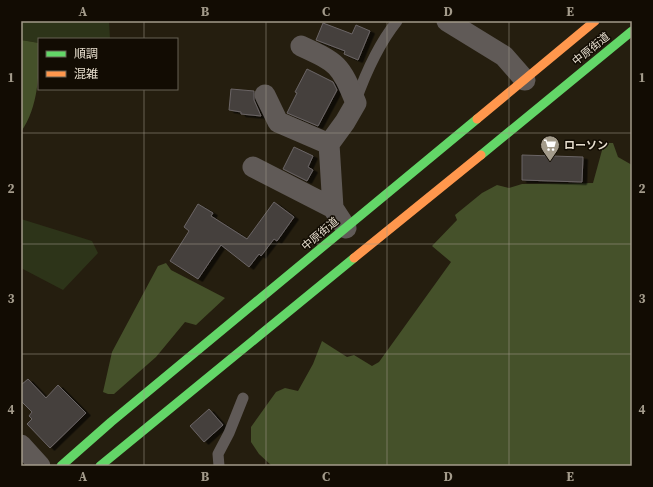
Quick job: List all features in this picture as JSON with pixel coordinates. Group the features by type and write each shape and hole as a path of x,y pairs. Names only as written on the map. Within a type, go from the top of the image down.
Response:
{"main road":[{"name":"中原街道","path":"61,466 111,422 595,21"},
{"name":"中原街道","path":"100,466 632,31"}],"street":[{"path":"447,21 504,56 525,80"},
{"path":"301,46 332,60 345,75 356,102 345,122 329,144 333,208 346,228"},
{"path":"265,95 278,122 329,144"},
{"path":"253,167 333,208"},
{"path":"21,445 40,466"}],"lane":[{"path":"356,102 365,76 378,49 397,21"},
{"path":"219,466 218,454 243,398"}],"green space":[{"path":"21,21 109,21 110,38 38,38 38,43 21,40"},
{"path":"21,40 38,43 38,78 35,101 27,122 21,132"},
{"path":"604,143 613,143 618,157 632,165 632,466 272,466 259,454 251,442 251,427 276,392 285,388 298,391 313,364 322,341 347,357 354,355 372,366 379,362 451,262 432,246 457,220 455,215 482,193 497,185 509,188 522,184 593,183"},
{"path":"21,219 92,241 98,253 63,290 21,268"},
{"path":"166,263 171,270 225,298 196,325 185,322 156,357 114,394 103,392 112,352 158,266"}],"building":[{"path":"323,23 352,34 356,25 370,31 358,60 344,54 345,51 316,40"},
{"path":"307,69 333,82 337,90 318,126 287,113 297,93 295,92"},
{"path":"231,89 254,91 254,100 261,116 241,114 241,112 229,110"},
{"path":"294,147 313,156 308,167 313,170 307,181 283,169"},
{"path":"522,155 583,157 582,182 522,180"},
{"path":"274,202 294,217 277,241 274,239 261,256 259,254 249,267 221,245 198,279 170,261 189,231 184,227 198,204 213,213 211,216 247,239"},
{"path":"28,379 46,398 58,385 86,413 50,448 27,424 32,419 29,416 32,412 21,401 21,385"},
{"path":"209,409 223,425 204,442 190,426"}],"traffic: fast":[{"path":"481,155 632,31"},
{"path":"61,466 111,422 477,119"},
{"path":"100,466 354,258"}],"traffic: slow":[{"path":"477,119 595,21"},
{"path":"354,258 481,155"}],"place":[{"name":"ローソン","path":"550,162"}]}
